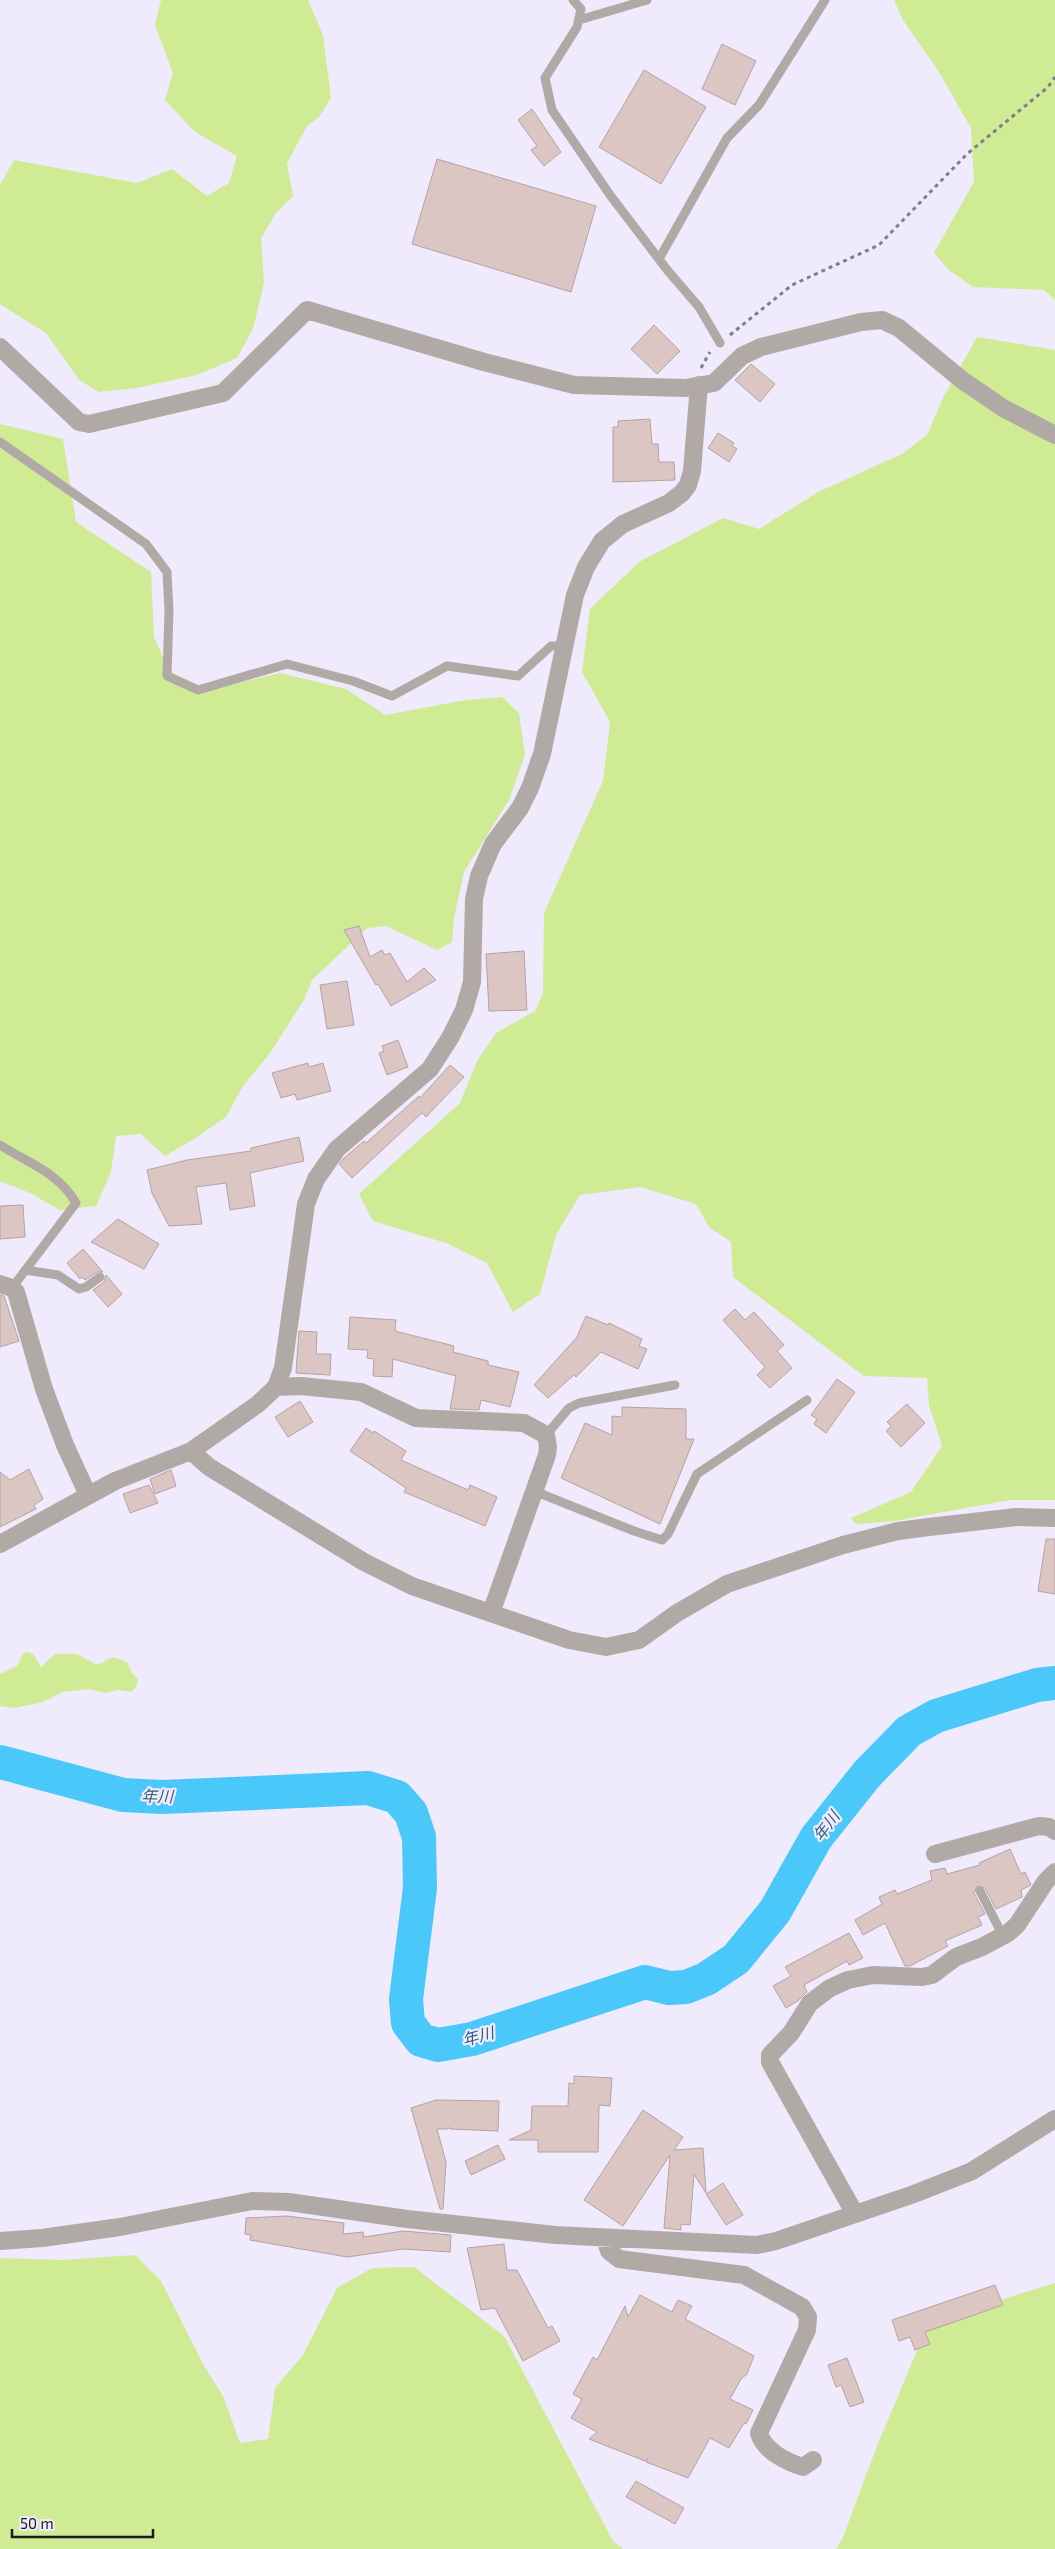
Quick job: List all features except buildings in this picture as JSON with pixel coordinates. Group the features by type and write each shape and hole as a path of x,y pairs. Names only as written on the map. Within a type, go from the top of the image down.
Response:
{"street":[{"path":"0,347 79,422 89,424 223,393 307,310 484,362 574,385 685,388 714,383 742,356 761,347 861,322 882,320 899,328 962,380 1002,408 1055,435"},
{"path":"0,1544 115,1481 191,1450 230,1426 276,1387 283,1368 306,1204 316,1179 337,1149 430,1069 450,1038 464,1010 472,982 474,899 479,876 486,857 520,808 530,788 542,754 575,595 586,567 602,541 623,524 669,503 682,493 688,485 692,471 699,386"},
{"path":"6,1286 19,1301 44,1388 65,1445 88,1495"},
{"path":"276,1387 301,1386 361,1392 416,1418 524,1423 546,1435 548,1447 491,1613"},
{"path":"191,1450 209,1468 364,1562 412,1586 569,1640 606,1647 639,1640 678,1613 727,1584 843,1545 898,1531 1016,1516 1055,1518"},
{"path":"934,1854 1039,1826 1055,1830"},
{"path":"855,2214 770,2062 770,2055 791,2033 810,2003 830,1988 848,1980 872,1975 922,1977 932,1975 956,1957 1003,1936 1017,1925 1046,1881 1055,1872"},
{"path":"0,2241 42,2238 120,2227 252,2201 289,2202 407,2219 605,2238 757,2245 776,2241 855,2214 972,2171 1055,2119"},
{"path":"605,2238 609,2250 619,2259 744,2275 802,2307 808,2317 806,2330 759,2433 761,2440 767,2447 792,2463 804,2467 812,2460"}],"lane":[{"path":"573,0 581,9 577,27 545,78 552,110 610,195 699,307 720,343"},
{"path":"578,20 647,0"},
{"path":"659,259 727,138 759,105 825,0"},
{"path":"0,442 146,544 167,572 169,611 167,676 198,690 287,664 353,681 392,696 447,666 518,676 551,646 565,646"},
{"path":"0,1145 41,1166 68,1188 76,1203 24,1270 6,1286"},
{"path":"24,1270 58,1275 79,1289 86,1287 100,1277"},
{"path":"546,1435 569,1408 579,1403 675,1384"},
{"path":"534,1491 634,1531 662,1540 668,1534 697,1474 807,1400"},
{"path":"980,1891 1003,1936"}],"path":[{"path":"699,386 704,360 720,343 792,285 879,245 967,154 1048,87 1055,77"}],"green space":[{"path":"161,0 308,0 323,35 331,98 319,117 307,126 287,163 293,196 276,213 261,238 264,283 253,329 237,358 197,375 136,388 99,392 79,380 46,333 0,304 0,185 14,160 137,183 172,169 207,196 229,183 237,156 195,132 165,100 173,73 155,25"},
{"path":"894,0 1055,0 1055,300 1044,290 973,287 949,270 934,253 974,182 971,128 939,72 903,20"},
{"path":"977,337 1055,350 1055,1500 1010,1500 894,1521 856,1524 851,1518 911,1492 942,1446 929,1405 927,1378 864,1376 733,1277 731,1242 709,1227 696,1204 640,1187 580,1195 556,1235 540,1294 513,1312 487,1263 446,1243 373,1221 359,1194 460,1103 477,1061 496,1033 535,1011 543,993 544,913 603,781 610,722 582,672 590,609 639,562 723,518 759,529 818,492 902,454 927,435 943,398"},
{"path":"0,424 63,439 76,522 151,572 154,637 169,671 209,690 280,673 346,689 385,715 466,700 502,697 519,713 525,755 509,800 464,872 454,917 452,942 437,950 386,926 367,928 312,980 304,1000 270,1053 243,1086 226,1117 165,1156 141,1134 116,1136 111,1172 96,1206 60,1210 30,1193 0,1181"},
{"path":"28,1652 34,1655 41,1667 55,1654 77,1654 97,1665 113,1657 127,1662 132,1673 138,1679 136,1687 131,1692 118,1690 106,1693 89,1689 63,1692 43,1702 14,1708 0,1706 0,1674 17,1666 23,1653"},
{"path":"135,2255 161,2281 204,2366 223,2396 240,2443 268,2439 275,2388 303,2355 337,2288 372,2268 414,2267 504,2336 613,2541 623,2549 0,2549 0,2258 62,2260"},
{"path":"1055,2283 1055,2549 836,2549 843,2537 877,2446 929,2322"}],"waterway":[{"name":"年川","path":"0,1762 123,1795 162,1797 368,1788 397,1797 411,1813 419,1837 420,1888 406,1999 408,2023 421,2040 438,2045 472,2039 645,1982 669,1988 686,1987 706,1979 736,1959 775,1911 816,1838 867,1774 909,1731 936,1716 1037,1685 1055,1683"}]}
